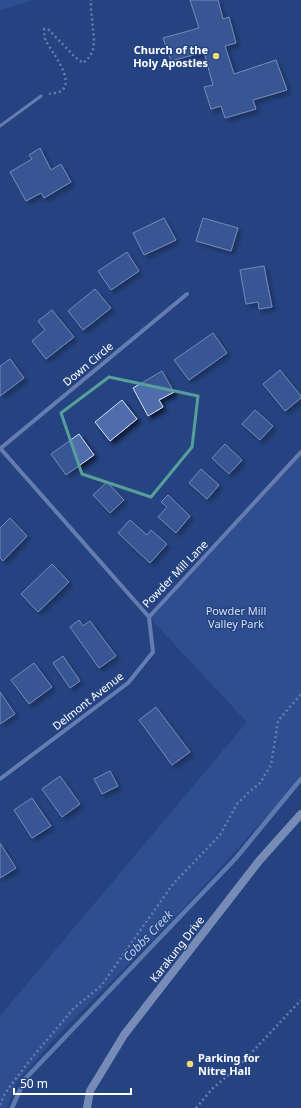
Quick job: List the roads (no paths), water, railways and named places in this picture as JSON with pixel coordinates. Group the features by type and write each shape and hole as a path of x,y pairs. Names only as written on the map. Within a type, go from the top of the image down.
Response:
{"street":[{"name":"Down Circle","path":"0,448 187,294"},
{"name":"Powder Mill Lane","path":"0,448 149,617 301,452"},
{"name":"Delmont Avenue","path":"0,779 128,683 153,652 149,617"},
{"name":"Karakung Drive","path":"88,1108 90,1091 124,1035 259,861 301,814"}],"lane":[{"path":"0,126 40,96"}],"waterway":[{"name":"Cobbs Creek","path":"12,1108 25,1079 236,858 301,779"}],"place":[{"name":"Church of the Holy Apostles","path":"216,56"},
{"name":"Parking for Nitre Hall","path":"190,1064"}],"park label":[{"name":"Powder Mill Valley Park","path":"236,617"}]}
